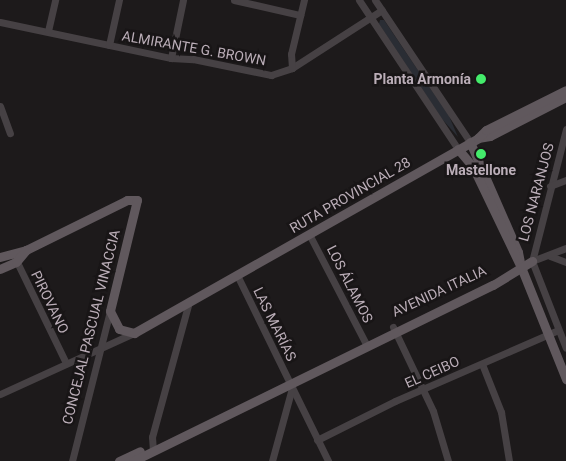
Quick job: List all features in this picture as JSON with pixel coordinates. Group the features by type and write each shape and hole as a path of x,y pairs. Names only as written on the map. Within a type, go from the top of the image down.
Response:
{"main road":[{"path":"474,140 486,130 566,90"},
{"path":"474,140 490,136 566,97"},
{"path":"474,140 518,252 521,267 566,379"},
{"name":"RUTA PROVINCIAL 28","path":"134,333 474,140"},
{"path":"458,149 473,167 512,255 521,267"},
{"name":"CONCEJAL PASCUAL VINACCIA","path":"26,250 127,200 136,200 110,311"},
{"path":"0,257 12,252 26,250"},
{"path":"0,270 16,262 26,250"},
{"name":"AVENIDA ITALIA","path":"119,461 135,459 152,448 290,383 366,343 505,277 532,261"},
{"path":"110,311 118,329 134,333"}],"street":[{"path":"48,31 55,0"},
{"path":"109,45 119,0"},
{"path":"171,58 183,0"},
{"path":"234,0 300,16"},
{"path":"292,68 291,54 304,0"},
{"path":"358,0 458,149"},
{"path":"375,0 474,140"},
{"name":"ALMIRANTE G. BROWN","path":"0,22 171,58 193,59 271,75 292,68 382,10"},
{"path":"0,106 10,133"},
{"name":"LOS NARANJOS","path":"532,261 566,129"},
{"path":"550,186 566,180"},
{"name":"LOS ÁLAMOS","path":"310,234 366,343"},
{"path":"566,248 550,256 532,261 566,348"},
{"name":"PIROVANO","path":"12,252 66,363"},
{"path":"550,256 566,262"},
{"name":"LAS MARÍAS","path":"237,275 328,461"},
{"path":"152,448 189,302"},
{"name":"CONCEJAL PASCUAL VINACCIA","path":"72,461 110,311"},
{"path":"395,329 424,389 440,430 448,461"},
{"name":"EL CEIBO","path":"318,440 424,389 558,330"},
{"path":"0,394 134,333"},
{"path":"482,364 501,412 510,461"},
{"path":"272,461 290,383"}],"shaded area":[{"path":"380,20 384,20 449,116 458,137 442,119 379,24"}],"place":[{"name":"Planta Armonía","path":"481,79"},
{"name":"Mastellone","path":"481,154"}]}
